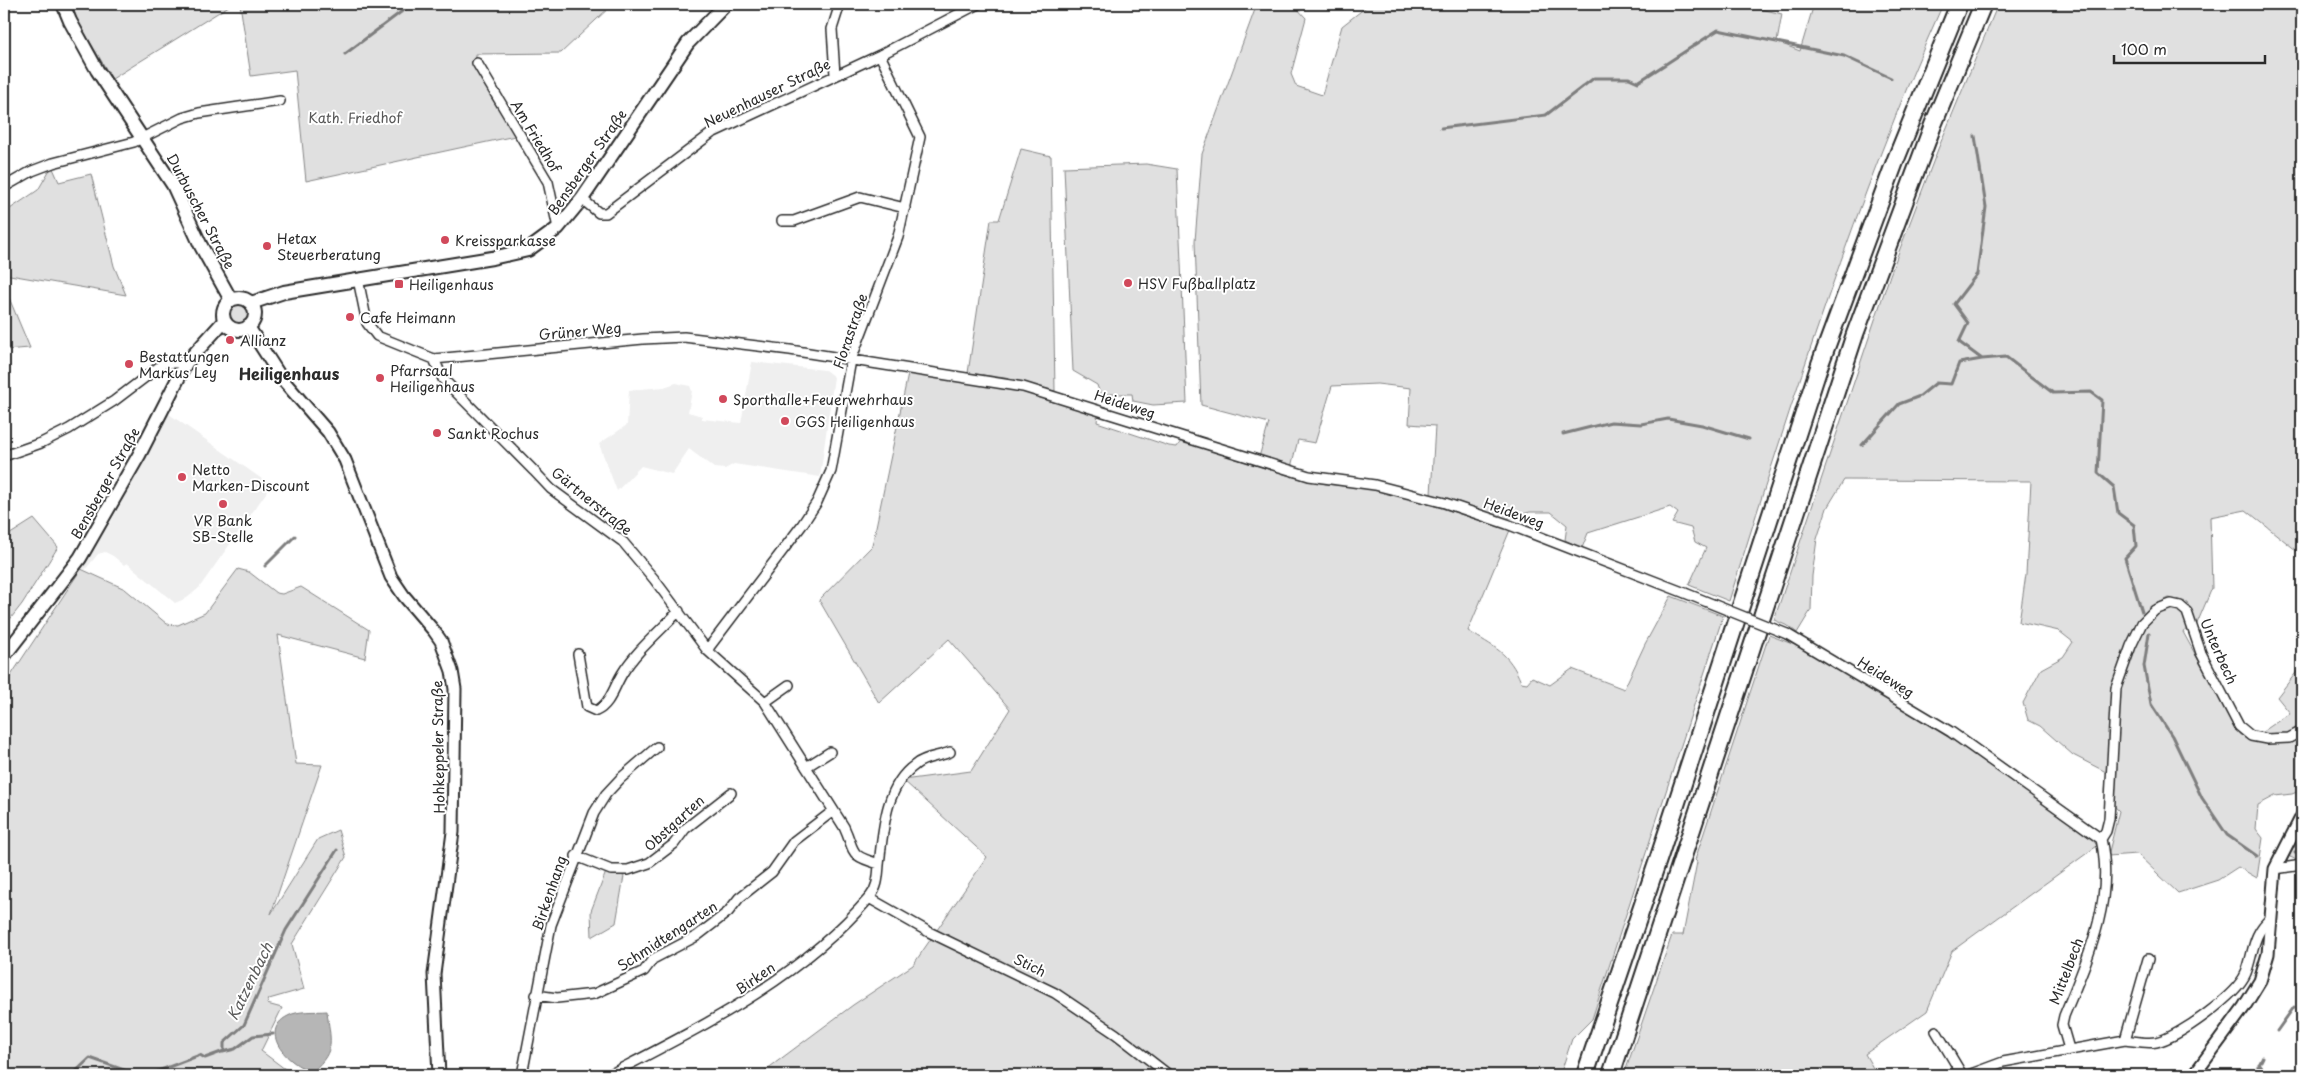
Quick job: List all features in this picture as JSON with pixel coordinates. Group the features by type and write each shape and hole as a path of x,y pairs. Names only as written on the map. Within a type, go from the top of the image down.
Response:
{"highway":[{"path":"1585,1075 1665,838 1820,364 1896,159 1959,4"},
{"path":"1611,1075 1855,334 1933,125 1983,4"}],"main road":[{"name":"Durbuscher Straße","path":"62,4 89,55 173,185 201,246 232,300"},
{"name":"Bensberger Straße","path":"251,303 284,292 492,258 528,250 558,228 582,200 688,43 726,4"},
{"path":"242,298 251,303 255,314 254,319 248,326 239,330 234,329 224,321 223,311 232,300 242,298"},
{"name":"Bensberger Straße","path":"4,656 80,558 139,455 186,363 224,321"}],"street":[{"path":"835,75 832,29 840,4"},
{"name":"Neuenhauser Straße","path":"582,200 599,213 606,213 712,133 880,55 978,4"},
{"name":"Florastraße","path":"707,650 802,525 826,484 831,471 851,360 898,237 920,137 880,55"},
{"name":"Am Friedhof","path":"476,63 548,182 558,228"},
{"path":"4,187 32,170 134,142 182,118 198,113 280,101"},
{"path":"782,221 794,221 860,197 905,208"},
{"name":"Grüner Weg","path":"358,279 370,330 377,336 434,359 643,339 684,337 851,360"},
{"name":"Hohkeppeler Straße","path":"248,326 282,379 328,432 345,460 391,577 404,596 434,631 452,671 455,689 453,832 434,974 439,1075"},
{"name":"Gärtnerstraße","path":"434,359 443,379 551,488 623,542 707,650"},
{"name":"Heideweg","path":"851,360 1024,387 1309,476 1406,492 1507,524 1787,634 1950,732 2102,843"},
{"path":"4,456 41,443 69,429 114,401 164,364 186,363"},
{"name":"Unterbech","path":"2102,843 2111,800 2116,688 2130,646 2142,623 2155,610 2171,604 2180,606 2187,612 2201,653 2239,726 2251,736 2267,739 2289,738 2302,731"},
{"path":"578,654 587,707 596,711 607,703 622,674 631,662 679,612"},
{"path":"707,650 765,702 844,827 854,854 879,864"},
{"path":"765,702 789,685"},
{"name":"Birkenhang","path":"522,1075 551,925 576,856 594,813 606,794 657,747"},
{"path":"806,766 830,752"},
{"name":"Birken","path":"609,1075 735,1009 758,994 809,954 869,898 878,883 887,812 896,784 907,771 921,760 938,757 950,752"},
{"name":"Obstgarten","path":"576,856 611,870 628,870 649,863 674,844 685,828 731,793"},
{"name":"Schmidtengarten","path":"536,995 557,998 594,994 610,988 644,970 653,959 697,936 728,912 739,898 772,872 794,841 833,811"},
{"path":"2194,1075 2244,1007 2260,980 2268,954 2275,868 2302,816"},
{"name":"Mittelbech","path":"2069,1049 2062,1025 2086,962 2102,912 2106,878 2102,843"},
{"path":"2275,868 2302,865"},
{"name":"Stich","path":"869,898 929,932 1055,993 1116,1034 1169,1075"},
{"path":"1936,1031 1960,1072 1967,1075 2004,1062 2069,1049 2096,1047 2125,1040 2154,1042 2166,1039 2222,1001 2242,980 2260,927 2271,918"},
{"path":"2125,1040 2148,959"}],"shaded area":[{"name":"GGS Heiligenhaus","path":"752,362 825,370 834,377 820,477 734,464 725,469 714,468 689,449 672,474 641,466 617,491 599,444 627,425 629,390 664,387 676,383 690,386 692,391 688,412 702,416 702,419 741,423"},
{"path":"169,414 269,484 266,493 199,588 187,598 175,603 127,563 124,565 105,552 98,554 85,570 82,568 112,520"},
{"path":"327,1011 330,1037 329,1050 321,1064 313,1071 295,1063 287,1056 276,1040 275,1031 279,1023 292,1014"}],"green space":[{"path":"70,4 232,4 112,79 69,6"},
{"name":"Kath. Friedhof","path":"240,4 613,4 561,53 476,54 476,68 515,136 306,181 295,70 251,76"},
{"path":"1257,4 1293,4 1306,18 1291,74 1296,86 1322,95 1342,26 1370,4 1740,4 1782,14 1777,42 1800,51 1814,4 1943,4 1882,150 1827,299 1729,601 1689,585 1706,548 1695,542 1691,528 1672,523 1678,513 1670,507 1588,533 1582,548 1565,540 1567,525 1551,512 1530,512 1503,520 1431,494 1435,426 1409,424 1411,388 1377,384 1332,386 1315,443 1298,440 1291,467 1259,457 1269,423 1201,405 1195,241 1202,154"},
{"path":"1998,4 2302,4 2302,555 2246,510 2210,517 2212,588 2196,626 2187,602 2169,598 2148,608 2153,615 2176,609 2183,615 2189,629 2183,632 2239,734 2249,741 2290,713 2277,697 2302,665 2302,790 2292,794 2275,796 2258,805 2256,829 2263,838 2257,878 2238,867 2218,880 2178,893 2137,854 2108,856 2119,811 2106,797 2108,773 2073,755 2040,726 2028,720 2023,703 2041,669 2063,657 2073,642 2059,631 2019,622 2026,574 2031,481 1844,480 1827,508 1817,539 1812,576 1811,610 1797,633 1790,627 1774,620 1890,275 1938,149"},
{"path":"1021,149 1051,156 1055,391 1005,378 968,373 991,220 999,220"},
{"name":"HSV Fußballplatz","path":"1146,164 1177,169 1187,403 1153,405 1133,401 1132,394 1100,394 1097,385 1073,371 1064,167"},
{"path":"52,166 59,182 91,174 114,266 126,295 4,274 4,213 38,190"},
{"path":"4,286 30,348 4,350"},
{"path":"239,303 246,306 249,313 246,320 239,323 232,320 229,313 232,306"},
{"path":"908,374 967,381 1049,397 1098,414 1097,422 1169,446 1177,447 1181,441 1293,477 1407,497 1510,530 1468,631 1500,651 1511,664 1521,682 1527,683 1532,677 1550,685 1572,669 1624,689 1645,644 1671,596 1723,616 1592,1019 1572,1039 1560,1075 759,1075 853,1005 913,965 987,857 903,780 971,771 1010,709 949,639 879,703 819,600 872,546"},
{"path":"34,519 58,547 22,604 4,627 4,538"},
{"path":"81,569 125,589 167,624 178,625 205,613 238,569 249,572 276,593 282,594 301,587 369,630 365,658 278,635 296,764 322,765 271,914 318,839 338,830 346,857 292,944 304,989 269,999 267,1004 282,1008 261,1051 285,1069 308,1075 4,1075 4,686"},
{"path":"1769,635 1795,645 1827,662 1985,760 2072,822 2092,838 2097,846 1952,951 1927,1011 1865,1054 1877,1075 1624,1075 1672,935 1683,935 1697,862 1695,860"},
{"path":"2302,827 2302,860 2297,860 2290,857 2288,853"},
{"path":"606,872 624,876 616,923 592,937 591,911"}],"waterway":[{"path":"345,54 405,9 416,4"},
{"path":"1441,128 1546,115 1594,78 1629,78 1638,82 1718,30 1844,56 1891,78"},
{"path":"1975,136 1986,207 1977,274 1954,304 1968,323 1959,342 1982,359 2006,357 2053,393 2091,392 2102,400 2098,473 2114,487 2118,513 2134,525 2136,546 2125,558 2142,612"},
{"path":"1862,445 1899,404 1920,396 1936,383 1951,384 1959,363 1982,359"},
{"path":"1563,434 1611,422 1641,424 1668,419 1702,425 1749,439"},
{"path":"265,566 295,536"},
{"path":"2149,633 2144,666 2151,704 2172,736 2202,798 2227,835 2257,856"},
{"name":"Katzenbach","path":"148,1075 200,1055 205,1058 224,1051 224,1043 244,1025 286,930 337,850"},
{"path":"2295,853 2302,850"},
{"path":"2277,1031 2294,1007"},
{"path":"223,1052 235,1049 253,1036 273,1034"},
{"path":"2254,1075 2263,1057"},
{"name":"Katzenbach","path":"72,1075 90,1058 138,1075"},
{"path":"2259,1064 2267,1075"}],"place":[{"name":"Kreissparkasse","path":"445,240"},
{"name":"Hetax Steuerberatung","path":"267,246"},
{"name":"HSV Fußballplatz","path":"1128,283"},
{"name":"Heiligenhaus","path":"399,284"},
{"name":"Cafe Heimann","path":"350,317"},
{"name":"Allianz","path":"230,340"},
{"name":"Bestattungen Markus Ley","path":"129,364"},
{"name":"Pfarrsaal Heiligenhaus","path":"380,378"},
{"name":"Sporthalle+Feuerwehrhaus","path":"723,399"},
{"name":"GGS Heiligenhaus","path":"785,421"},
{"name":"Sankt Rochus","path":"437,433"},
{"name":"Netto Marken-Discount","path":"182,477"},
{"name":"VR Bank SB-Stelle","path":"223,504"}],"district":[{"name":"Heiligenhaus","path":"289,373"}]}
